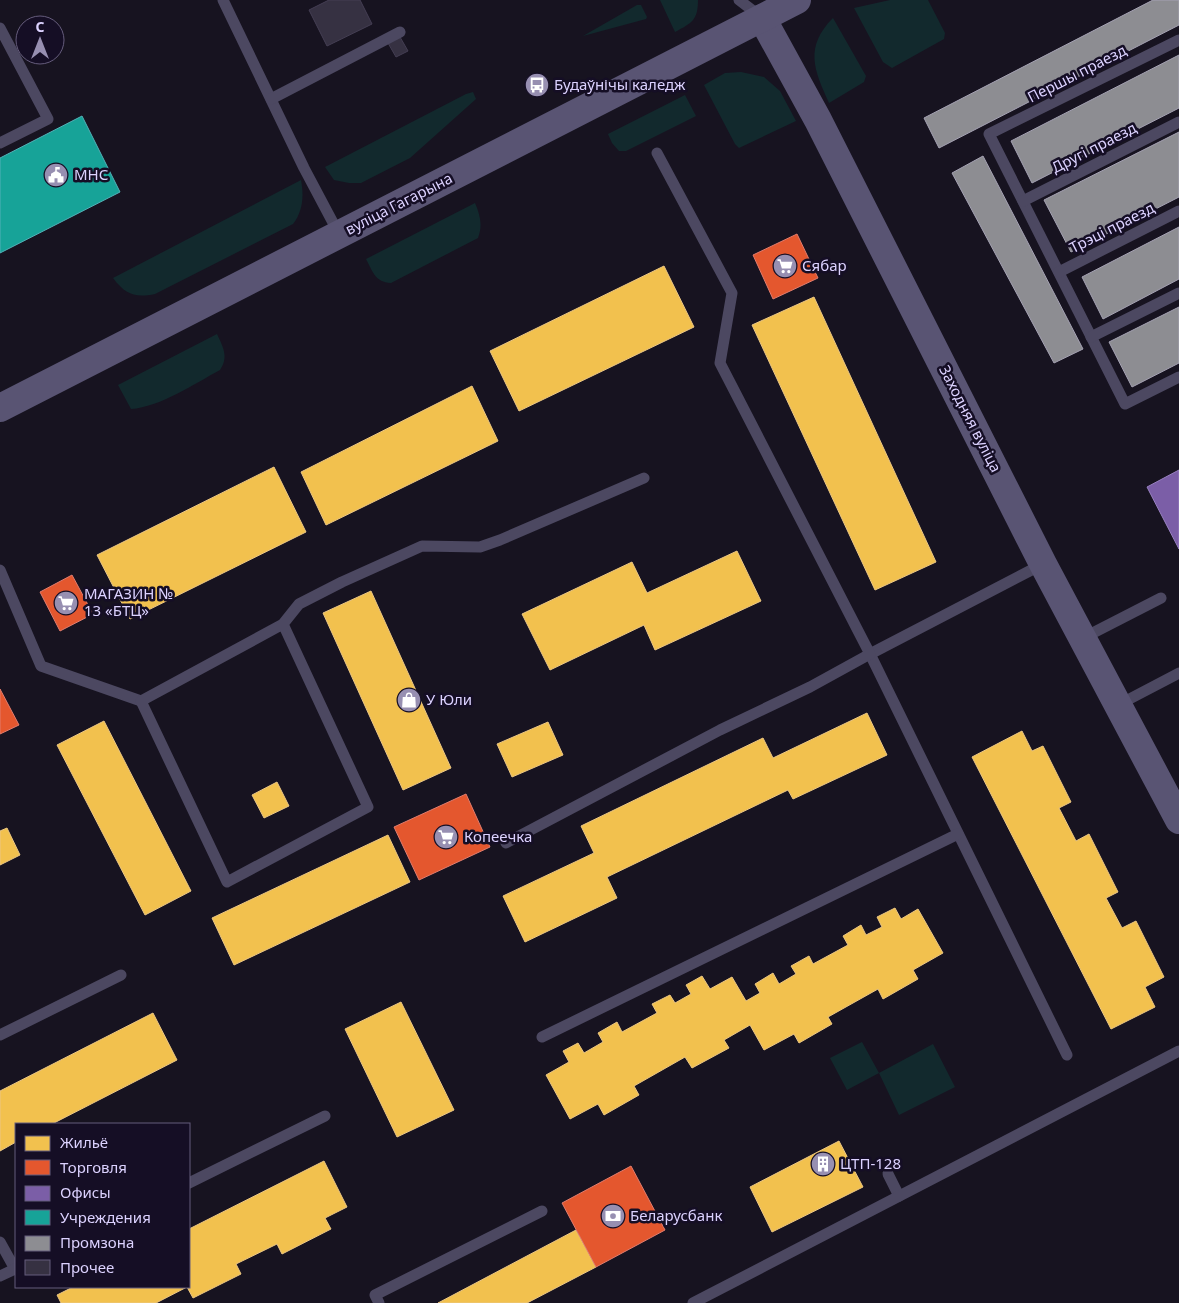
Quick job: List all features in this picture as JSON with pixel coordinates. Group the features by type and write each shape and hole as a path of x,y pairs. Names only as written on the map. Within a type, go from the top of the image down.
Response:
{"main road":[{"name":"вуліца Гагарына","path":"0,408 797,0"},
{"name":"Заходняя вуліца","path":"762,18 818,120 1043,564 1179,820"}],"lane":[{"path":"223,0 304,168 339,234"},
{"path":"739,0 762,18"},
{"path":"0,28 48,119 0,143"},
{"path":"271,99 400,32"},
{"name":"Першы праезд","path":"1023,201 989,134 1179,40"},
{"name":"Другі праезд","path":"1023,201 1179,122"},
{"path":"657,153 732,293 720,363 870,654 1067,1055"},
{"path":"1023,201 1125,404 1179,377"},
{"name":"Трэці праезд","path":"1059,272 1179,211"},
{"path":"1091,337 1179,293"},
{"path":"141,701 283,624 299,604 342,582 422,546 480,547 644,478"},
{"path":"506,843 720,730 810,687 1043,564"},
{"path":"0,570 41,666 141,701 227,882 368,807 283,624"},
{"path":"1083,638 1161,598"},
{"path":"1118,705 1179,672"},
{"path":"542,1037 958,834"},
{"path":"0,1035 121,975"},
{"path":"693,1303 1179,1051"},
{"path":"190,1183 324,1116"},
{"path":"888,1174 899,1196"},
{"path":"379,1303 375,1295 542,1211"},
{"path":"0,1242 15,1266"},
{"path":"0,1276 15,1268"}],"green space":[{"path":"660,0 698,0 695,17 686,26 675,32"},
{"path":"890,0 928,0 945,33 944,39 892,68 883,62 854,8"},
{"path":"637,5 641,5 647,17 646,19 583,36"},
{"path":"833,18 866,76 864,82 829,103 819,80 814,59 818,39"},
{"path":"741,72 764,77 780,91 796,121 739,148 735,144 704,85 725,73"},
{"path":"473,92 476,99 410,158 361,183 334,180 325,167 466,94"},
{"path":"685,95 696,116 626,151 619,151 612,143 608,134"},
{"path":"301,180 302,203 299,214 293,224 155,294 142,296 131,294 113,278"},
{"path":"475,203 480,220 478,238 391,283 381,281 375,276 366,259"},
{"path":"217,334 225,356 220,370 165,399 131,409 118,385"},
{"path":"862,1042 879,1073 847,1090 830,1058"},
{"path":"933,1044 955,1087 899,1115 879,1073"}],"building: Жильё":[{"path":"664,266 694,327 519,411 490,351"},
{"path":"814,297 936,562 875,590 752,325"},
{"path":"472,386 498,441 326,525 301,472"},
{"path":"274,467 306,532 130,619 97,555"},
{"path":"737,551 761,601 655,650 644,625 550,670 522,614 632,562 647,593"},
{"path":"371,591 451,768 403,790 323,613"},
{"path":"867,713 887,755 793,799 788,790 607,877 617,898 525,942 503,896 594,853 581,826 763,738 773,758"},
{"path":"104,721 191,891 145,915 57,745"},
{"path":"548,722 563,755 512,777 497,744"},
{"path":"1022,731 1032,751 1043,746 1071,802 1059,808 1076,841 1089,834 1118,892 1106,898 1122,928 1136,921 1164,977 1145,987 1155,1007 1111,1029 972,757"},
{"path":"277,782 289,806 264,818 252,795"},
{"path":"7,828 20,855 0,865 0,831"},
{"path":"388,835 410,882 234,965 212,918"},
{"path":"895,908 901,919 918,909 943,953 913,970 918,979 883,999 878,989 828,1017 832,1024 799,1043 794,1034 764,1050 750,1025 724,1040 729,1048 692,1068 685,1057 634,1086 639,1095 604,1115 598,1104 570,1119 546,1075 569,1062 563,1051 578,1043 584,1053 603,1042 598,1033 617,1022 622,1032 657,1013 652,1004 670,995 675,1003 691,994 686,985 702,976 710,989 732,977 746,1001 760,993 755,984 773,973 779,984 796,974 791,966 809,956 813,964 848,945 843,936 861,925 866,935 882,927 877,917"},
{"path":"401,1002 454,1110 397,1137 345,1029"},
{"path":"153,1013 177,1060 54,1123 15,1123 15,1143 0,1151 0,1091"},
{"name":"ЦТП-128","path":"839,1141 863,1187 772,1232 750,1187"},
{"path":"324,1161 347,1207 325,1218 331,1229 282,1254 277,1244 236,1264 241,1274 193,1298 188,1288 190,1288 190,1228"},
{"path":"576,1230 596,1267 527,1303 438,1303"},
{"path":"71,1288 185,1288 156,1303 61,1303 57,1295"}],"building: Торговля":[{"name":"Сябар","path":"797,234 818,278 773,299 753,255"},
{"name":"МАГАЗИН № 13 «БТЦ»","path":"72,575 93,614 60,631 40,592"},
{"path":"0,689 19,725 0,734"},
{"path":"466,794 490,847 419,880 394,827"},
{"name":"Беларусбанк","path":"631,1166 665,1230 596,1267 562,1203"}],"building: Офисы":[{"path":"1179,470 1179,549 1147,487"}],"building: Учреждения":[{"name":"МНС","path":"82,116 120,192 0,253 0,158"}],"building: Промзона":[{"path":"1153,0 1179,0 1179,25 939,148 924,118"},
{"path":"1179,55 1179,108 1032,183 1011,141"},
{"path":"1179,132 1179,197 1071,252 1044,200"},
{"path":"983,156 1083,349 1054,363 952,173"},
{"path":"1179,227 1179,279 1103,319 1082,277"},
{"path":"1179,307 1179,363 1132,387 1109,342"}],"building: Прочее":[{"path":"329,0 360,0 372,24 327,46 309,10"},
{"path":"400,37 408,51 396,57 388,43"}],"place":[{"name":"Будаўнічы каледж","path":"537,85"},
{"name":"МНС","path":"56,175"},
{"name":"Сябар","path":"785,266"},
{"name":"МАГАЗИН № 13 «БТЦ»","path":"66,603"},
{"name":"У Юли","path":"409,700"},
{"name":"Копеечка","path":"446,837"},
{"name":"ЦТП-128","path":"823,1164"},
{"name":"Беларусбанк","path":"613,1216"}]}
